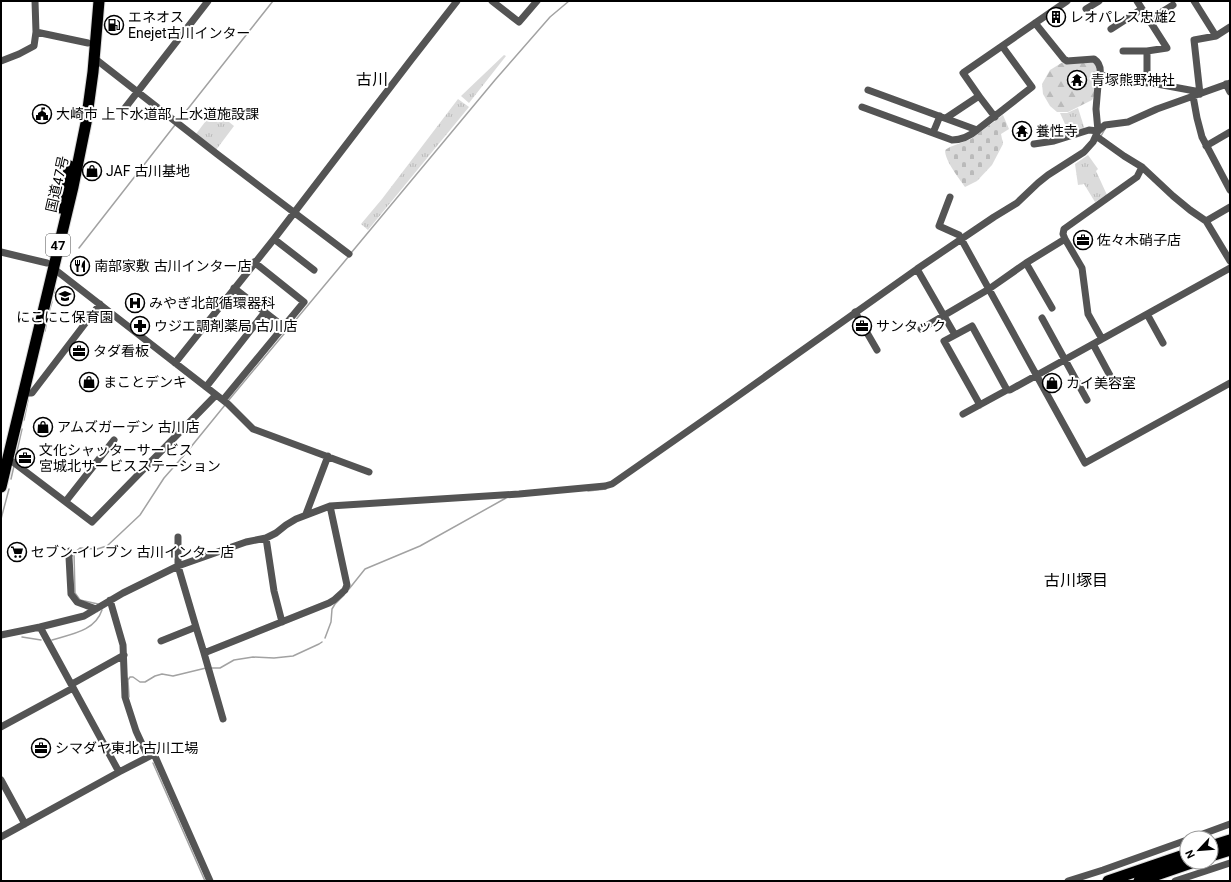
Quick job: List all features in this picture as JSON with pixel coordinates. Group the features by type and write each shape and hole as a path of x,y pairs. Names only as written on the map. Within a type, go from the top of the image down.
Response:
{"highway":[{"name":"国道47号","path":"4,459 23,393 82,104 91,1"},
{"name":"国道47号","path":"1,487 4,459 50,265 73,187 84,130 94,62 98,1"},
{"path":"1219,843 1230,840"},
{"path":"1219,853 1230,850"},
{"path":"1108,881 1179,857"},
{"path":"1139,881 1179,867"}],"street":[{"path":"1,60 34,46 36,32 36,1"},
{"path":"125,108 208,1"},
{"path":"175,363 254,262 274,239 457,1"},
{"path":"492,1 519,22 537,1"},
{"path":"995,117 963,73 1067,1"},
{"path":"1086,9 1099,1"},
{"path":"1123,50 1147,51 1167,48 1137,1"},
{"path":"1194,1 1216,36"},
{"path":"1149,20 1172,5"},
{"path":"1111,29 1142,9"},
{"path":"1035,23 1067,61 1095,59 1099,64 1101,69 1096,109 1097,134"},
{"path":"1230,27 1216,36 1194,40 1199,128 1206,146 1230,190"},
{"path":"36,32 88,43"},
{"path":"862,107 952,140 958,140 970,135 1032,87 1002,46"},
{"path":"1147,51 1147,83"},
{"path":"94,62 98,61 349,254"},
{"path":"1100,75 1114,76 1195,91 1197,95"},
{"path":"1,634 40,628 84,616 110,600 178,566 246,542 266,538 306,514 330,506 519,494 605,486 617,481 855,312 994,217 1017,203 1048,175 1084,152 1105,125 1128,122 1157,109 1228,83 1230,92"},
{"path":"868,90 977,130"},
{"path":"933,133 943,117 979,96"},
{"path":"1034,144 1054,141 1088,130 1097,134 1124,156 1142,167 1179,201 1206,221 1230,261"},
{"path":"1206,146 1230,132"},
{"path":"1102,339 1088,314 1082,268 1065,239 1063,234 1064,229 1137,177 1142,167"},
{"path":"950,197 939,226 959,235 962,239 1085,463 1230,383"},
{"path":"1206,221 1230,207"},
{"path":"274,239 314,270"},
{"path":"921,329 989,289 1026,263 1065,239"},
{"path":"1,252 50,265 225,402 254,429 369,472"},
{"path":"225,402 304,302 254,262"},
{"path":"1026,263 1052,308"},
{"path":"963,414 1065,360 1230,268"},
{"path":"917,269 955,335"},
{"path":"234,288 284,327"},
{"path":"23,393 32,393 100,304"},
{"path":"206,387 265,312"},
{"path":"855,312 876,350"},
{"path":"1147,314 1163,343"},
{"path":"1042,318 1087,400"},
{"path":"980,405 944,341 972,326 1007,390"},
{"path":"1093,344 1114,383"},
{"path":"4,459 13,462 92,522 216,395"},
{"path":"66,501 114,440"},
{"path":"306,514 328,456"},
{"path":"204,653 310,611 334,600 345,590 347,585 330,506"},
{"path":"178,537 178,566 223,719"},
{"path":"266,538 274,591 282,622"},
{"path":"70,551 71,594 78,602 99,607"},
{"path":"110,600 124,645 126,697 136,731 148,757"},
{"path":"161,641 196,627"},
{"path":"40,628 119,772"},
{"path":"1,727 124,655"},
{"path":"1,837 154,754 210,881"},
{"path":"1,780 25,824"},
{"path":"1214,830 1230,824"},
{"path":"1068,881 1179,843"},
{"path":"1175,881 1230,863"}],"green space":[{"path":"504,55 506,56 469,103 461,96"},
{"path":"1094,61 1098,69 1094,96 1092,100 1068,112 1057,112 1050,106 1043,94 1042,84 1050,70 1063,62"},
{"path":"458,99 469,107 368,230 361,224 382,199"},
{"path":"1078,108 1085,130 1070,135 1060,113 1067,113"},
{"path":"214,110 234,126 216,150 196,134"},
{"path":"1003,115 1009,129 1001,134 1003,144 992,165 977,181 965,187 947,159 945,150 971,139"},
{"path":"1088,155 1098,169 1096,171 1107,195 1095,202 1084,184 1078,185 1075,164"}],"waterway":[{"path":"183,115 273,1"},
{"path":"351,253 495,80 550,17 569,1"},
{"path":"79,248 175,125"},
{"path":"1101,136 1105,129"},
{"path":"228,401 349,256"},
{"path":"54,293 55,288"},
{"path":"49,312 52,302"},
{"path":"45,331 47,320"},
{"path":"24,420 28,400"},
{"path":"98,604 80,600 75,593 74,553 80,548 97,549 107,546 140,515 164,478 225,405"},
{"path":"15,460 22,429"},
{"path":"11,479 14,466"},
{"path":"1,519 9,489"},
{"path":"588,491 606,489"},
{"path":"349,589 365,569 420,546 506,498"},
{"path":"325,638 331,622 332,609 344,595"},
{"path":"52,640 82,631 94,623 102,610"},
{"path":"22,637 41,640"},
{"path":"212,668 220,668 234,660 253,657 274,658 293,656 322,642"},
{"path":"128,680 130,677 133,677 140,682 145,682 162,674 173,676 206,668"},
{"path":"127,678 129,697"},
{"path":"153,763 205,881"}],"place":[{"name":"レオパレス忠雄2","path":"1056,17"},
{"name":"エネオス Enejet古川インター","path":"114,25"},
{"name":"青塚熊野神社","path":"1077,80"},
{"name":"大崎市 上下水道部 上水道施設課","path":"42,114"},
{"name":"養性寺","path":"1022,131"},
{"name":"JAF 古川基地","path":"92,171"},
{"name":"佐々木硝子店","path":"1083,240"},
{"name":"南部家敷 古川インター店","path":"80,266"},
{"name":"にこにこ保育園","path":"65,296"},
{"name":"みやぎ北部循環器科","path":"135,303"},
{"name":"ウジエ調剤薬局 古川店","path":"140,326"},
{"name":"サンタック","path":"862,326"},
{"name":"タダ看板","path":"79,351"},
{"name":"まことデンキ","path":"89,382"},
{"name":"カイ美容室","path":"1052,383"},
{"name":"アムズガーデン 古川店","path":"43,427"},
{"name":"文化シャッターサービス 宮城北サービスステーション","path":"25,458"},
{"name":"セブン-イレブン 古川インター店","path":"17,552"},
{"name":"シマダヤ東北 古川工場","path":"41,748"}],"district":[{"name":"古川","path":"372,79"},
{"name":"古川塚目","path":"1076,580"}]}
